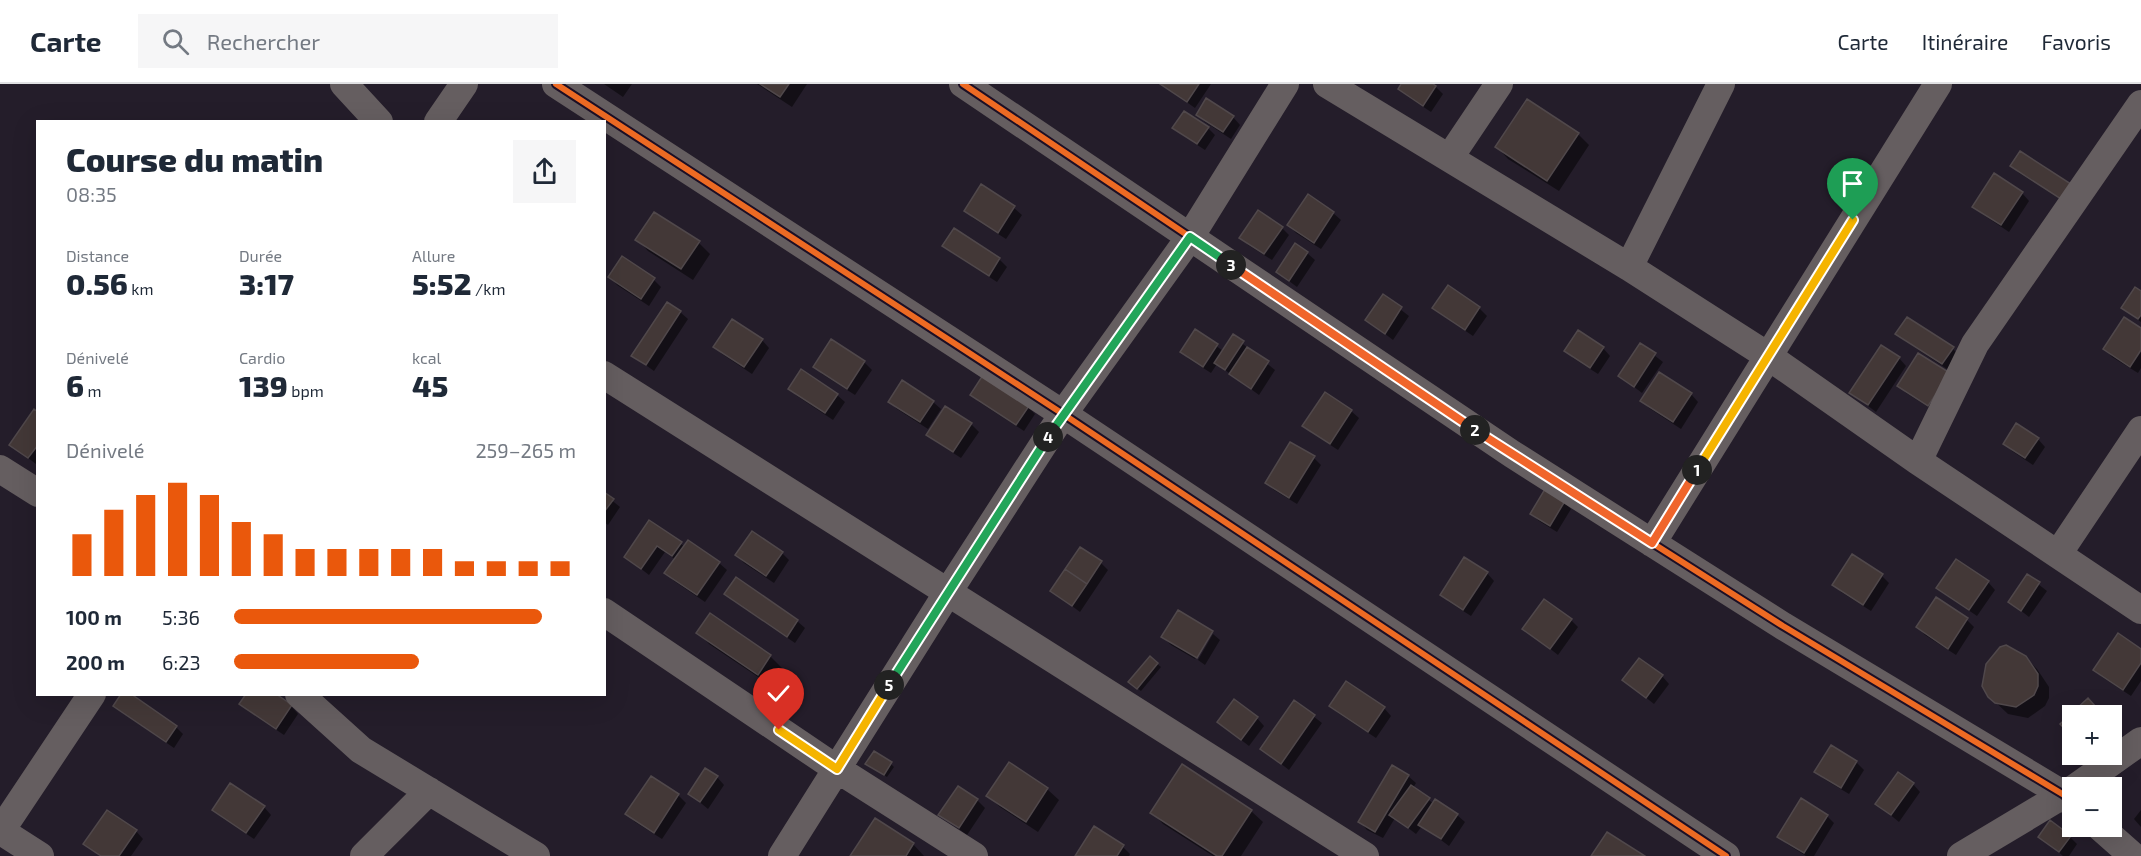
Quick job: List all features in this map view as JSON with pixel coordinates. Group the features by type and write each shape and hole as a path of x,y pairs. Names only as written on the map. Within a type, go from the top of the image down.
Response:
{"street":[{"path":"344,84 377,120"},
{"path":"439,120 464,84"},
{"path":"556,84 1063,414 1726,856"},
{"path":"963,84 1512,454 1793,632 2062,789"},
{"path":"782,856 1063,414 1190,237 1285,84"},
{"path":"1327,84 1629,267 1767,356 1918,461 2141,610"},
{"path":"1450,157 1499,84"},
{"path":"1629,267 1721,84"},
{"path":"1652,543 1938,84"},
{"path":"1918,461 1975,344 2141,105"},
{"path":"606,376 1365,856"},
{"path":"2058,554 2141,430"},
{"path":"0,469 36,492"},
{"path":"606,613 837,769 974,856"},
{"path":"40,856 1,831 91,696"},
{"path":"301,696 361,750 536,856"},
{"path":"2093,777 2141,741"},
{"path":"364,856 429,791"},
{"path":"1961,856 2062,799"},
{"path":"2111,837 2133,856"}],"building":[{"path":"760,84 789,84 780,97"},
{"path":"1160,84 1199,84 1187,102"},
{"path":"1401,84 1433,84 1436,86 1423,106 1398,89"},
{"path":"1206,98 1234,116 1223,132 1196,115"},
{"path":"1527,99 1579,133 1547,181 1495,147"},
{"path":"1184,111 1209,127 1197,144 1172,128"},
{"path":"2020,151 2074,186 2064,201 2010,166"},
{"path":"1994,173 2023,192 2001,225 1972,207"},
{"path":"981,184 1015,206 998,233 964,211"},
{"path":"1308,194 1334,212 1314,243 1287,225"},
{"path":"1258,210 1283,227 1264,254 1239,238"},
{"path":"654,212 700,241 681,269 635,240"},
{"path":"954,228 1000,258 989,276 942,246"},
{"path":"1295,243 1308,252 1289,281 1276,272"},
{"path":"622,256 655,278 641,299 608,277"},
{"path":"1448,285 1480,307 1465,330 1432,308"},
{"path":"2135,287 2141,291 2141,315 2138,319 2121,308"},
{"path":"1383,294 1402,307 1385,334 1365,320"},
{"path":"667,302 681,311 646,365 631,356"},
{"path":"1907,317 1954,347 1942,364 1895,334"},
{"path":"2124,317 2141,328 2141,350 2130,367 2103,349"},
{"path":"732,319 763,339 744,367 713,347"},
{"path":"1195,329 1218,344 1203,367 1180,352"},
{"path":"1578,330 1604,347 1590,368 1564,351"},
{"path":"1233,334 1244,341 1225,370 1214,363"},
{"path":"831,339 865,361 847,389 813,367"},
{"path":"1640,343 1656,353 1634,387 1618,376"},
{"path":"1881,345 1900,357 1868,405 1849,393"},
{"path":"1247,347 1269,361 1251,389 1229,374"},
{"path":"1918,353 1950,373 1928,406 1897,386"},
{"path":"801,369 838,394 825,413 788,389"},
{"path":"1659,372 1692,393 1673,422 1640,401"},
{"path":"983,375 1029,406 1016,425 970,395"},
{"path":"902,380 934,401 920,422 888,402"},
{"path":"1325,392 1352,410 1330,444 1302,426"},
{"path":"945,406 972,423 953,452 926,435"},
{"path":"34,409 36,410 36,448 28,458 9,445"},
{"path":"2016,423 2039,438 2025,458 2003,444"},
{"path":"1290,442 1315,456 1289,498 1265,483"},
{"path":"1545,489 1565,501 1550,526 1530,514"},
{"path":"606,493 614,499 606,509"},
{"path":"649,520 682,542 672,556 657,546 641,569 624,557"},
{"path":"752,531 783,552 766,576 735,555"},
{"path":"688,540 720,562 697,595 664,573"},
{"path":"1080,547 1102,561 1087,584 1065,569"},
{"path":"1852,554 1883,574 1863,605 1832,585"},
{"path":"1464,557 1488,572 1463,610 1440,595"},
{"path":"1956,559 1989,581 1969,610 1936,588"},
{"path":"1065,569 1087,584 1072,606 1050,591"},
{"path":"2027,574 2040,582 2021,611 2008,602"},
{"path":"736,577 798,620 787,637 724,594"},
{"path":"1936,597 1968,618 1948,649 1916,627"},
{"path":"1544,599 1572,619 1550,649 1522,629"},
{"path":"1178,610 1213,631 1197,658 1161,637"},
{"path":"710,613 771,655 758,675 696,633"},
{"path":"2118,633 2141,649 2141,663 2123,690 2093,670"},
{"path":"2006,645 2026,656 2038,674 2038,686 2034,695 2016,707 1995,703 1988,697 1982,686 1986,664 2000,647"},
{"path":"1150,656 1158,663 1137,689 1128,682"},
{"path":"1639,658 1663,675 1646,698 1622,680"},
{"path":"1346,681 1385,707 1368,732 1329,706"},
{"path":"120,696 134,696 177,726 166,742 113,706"},
{"path":"245,696 279,696 292,705 276,729 239,704"},
{"path":"2088,698 2094,705 2080,705"},
{"path":"1234,699 1258,717 1241,740 1217,722"},
{"path":"1294,700 1315,715 1281,764 1260,749"},
{"path":"1831,745 1857,761 1841,788 1814,772"},
{"path":"874,751 892,762 884,775 865,764"},
{"path":"1009,762 1048,788 1026,822 986,796"},
{"path":"1182,764 1252,810 1222,856 1217,856 1150,813"},
{"path":"1392,765 1409,775 1375,832 1358,822"},
{"path":"705,768 718,776 700,802 688,794"},
{"path":"1898,772 1914,783 1891,815 1875,804"},
{"path":"651,776 679,794 654,833 625,814"},
{"path":"230,783 265,806 246,833 212,810"},
{"path":"1411,785 1430,798 1408,828 1389,815"},
{"path":"958,786 978,799 959,828 938,815"},
{"path":"1801,798 1828,815 1804,853 1777,837"},
{"path":"1435,799 1458,814 1441,839 1418,825"},
{"path":"107,810 137,830 119,856 101,856 83,844"},
{"path":"875,818 914,843 906,856 850,856"},
{"path":"2050,820 2062,829 2062,837 2070,837 2059,852 2038,837"},
{"path":"1094,826 1124,845 1117,856 1075,856"},
{"path":"1607,832 1645,856 1591,856"}],"cycle path":[{"path":"556,84 1063,414 1726,856"},
{"path":"963,84 1512,454 1783,626 2062,794"}],"route":[{"path":"779,730 837,769 1063,414 1190,237 1512,454 1652,543 1853,220"}]}
